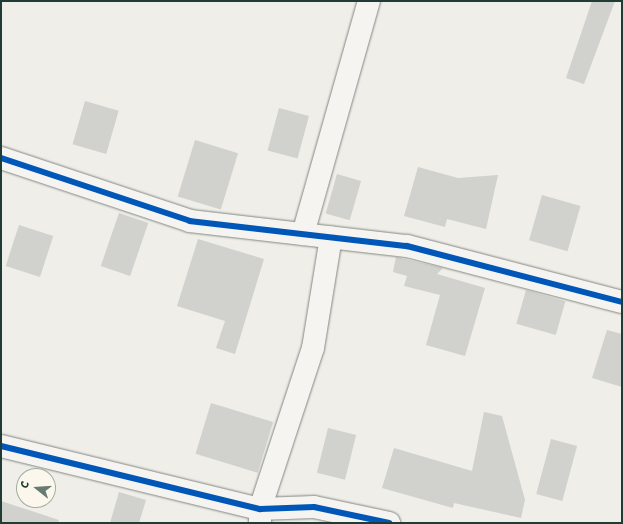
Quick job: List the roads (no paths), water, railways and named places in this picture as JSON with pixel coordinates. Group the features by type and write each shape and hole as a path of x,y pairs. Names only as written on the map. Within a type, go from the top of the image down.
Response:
{"street":[{"path":"303,234 369,1"},
{"path":"1,158 190,221 407,246 622,302"},
{"path":"260,516 313,348 331,237"},
{"path":"1,446 260,516 314,507 389,523"}]}
